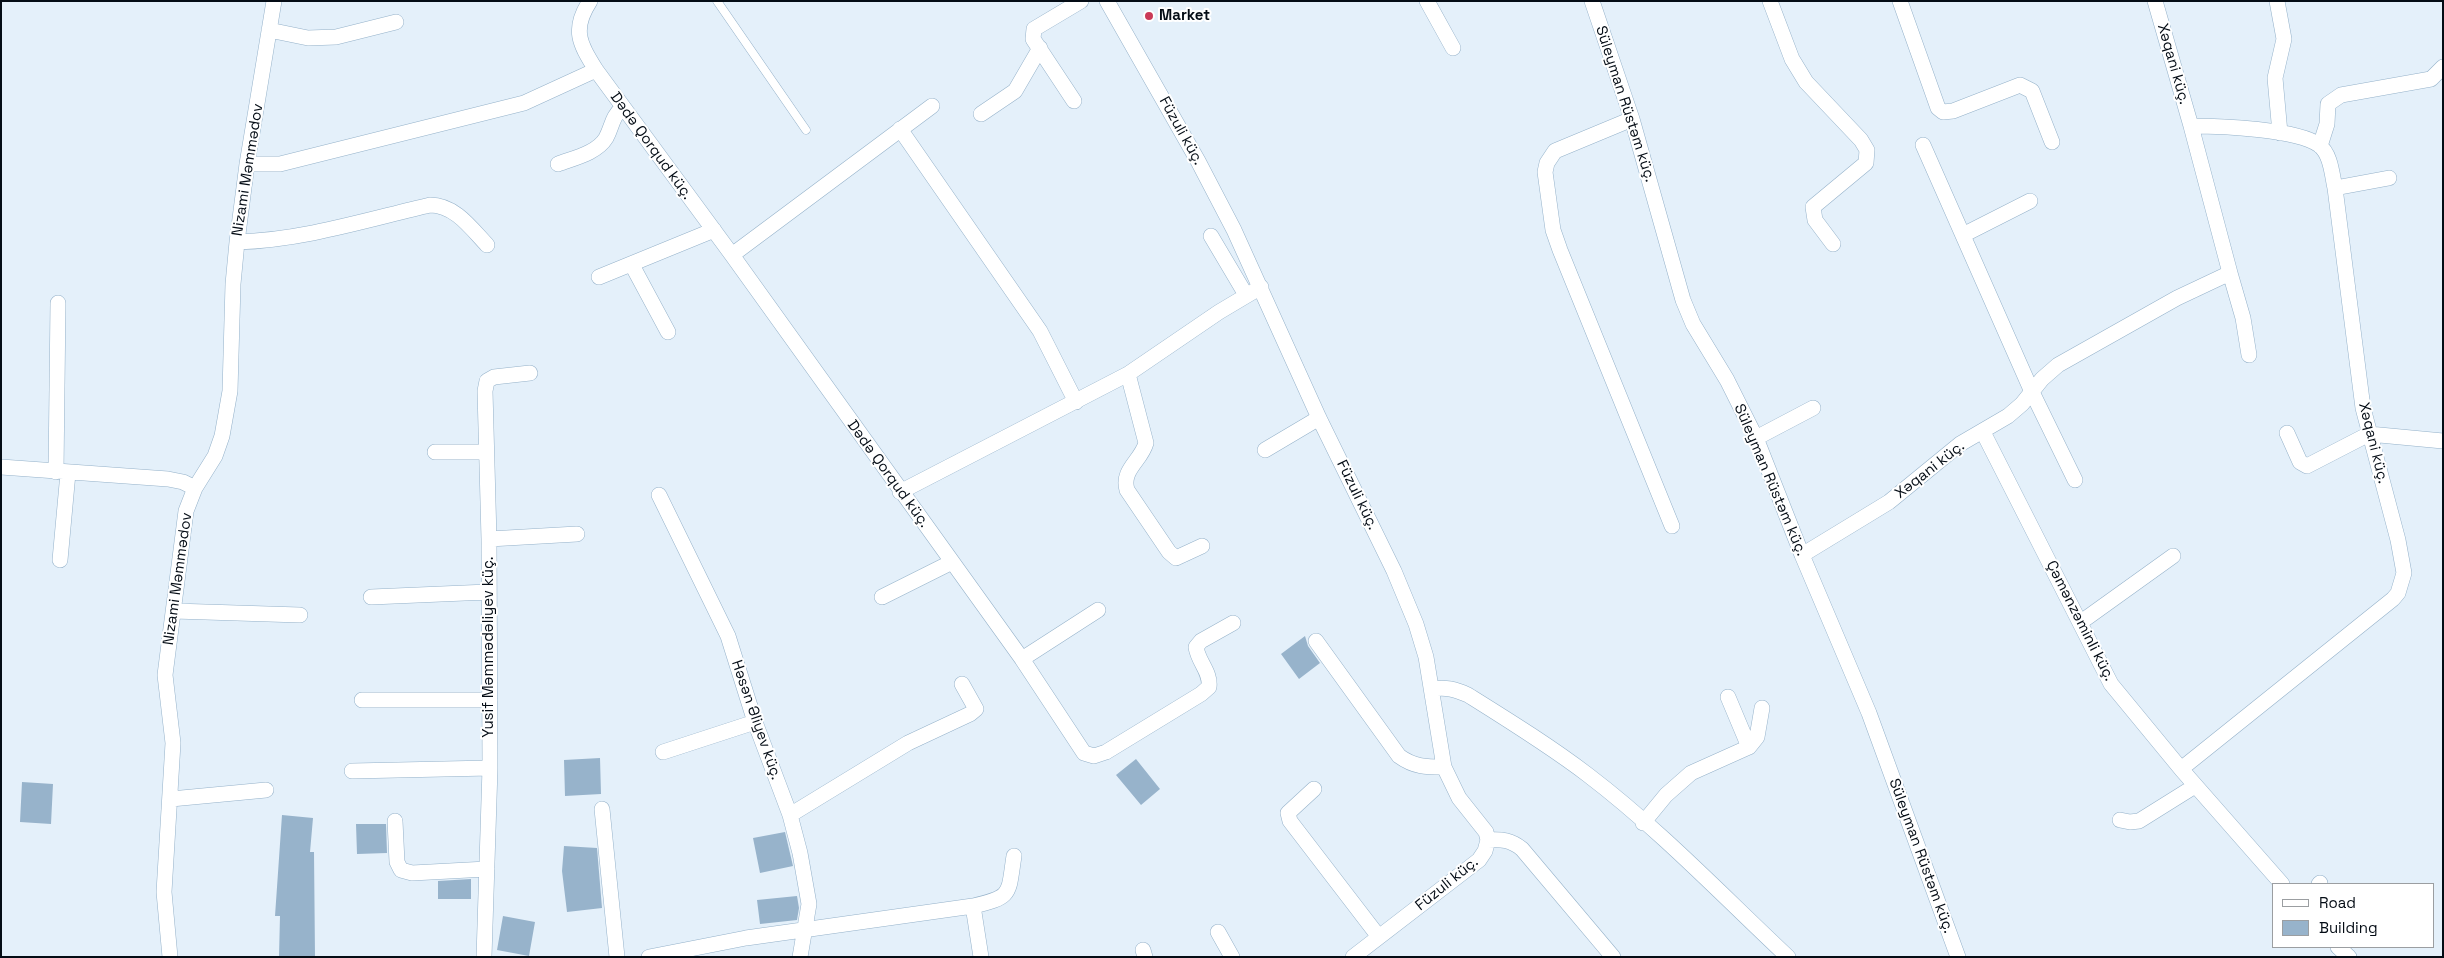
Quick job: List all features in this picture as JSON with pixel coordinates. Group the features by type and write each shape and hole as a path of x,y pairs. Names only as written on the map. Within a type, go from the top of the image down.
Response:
{"street":[{"name":"Nizami Məmmədov","path":"170,957 164,892 173,744 165,676 186,511 195,488 214,456 222,436 230,391 233,284 237,242 247,164 274,1"},
{"name":"Dədə Qorqud küç.","path":"590,1 582,16 578,32 582,47 596,70 714,230 900,492 1022,659 1084,753 1094,756 1106,752 1201,694 1210,686 1210,679 1197,656 1196,648 1201,641 1233,623"},
{"path":"1074,101 1033,39 1034,29 1081,1"},
{"path":"1426,1 1453,48"},
{"path":"1770,1 1792,59 1806,82 1862,140 1866,150 1866,163 1813,207 1815,220 1833,244"},
{"path":"1900,1 1938,108 1944,112 1953,112 2020,85 2026,86 2032,91 2052,142"},
{"name":"Xəqani küç.","path":"1802,555 1889,502 1940,458 2008,416 2042,379 2058,365 2177,298 2230,273 2155,1"},
{"path":"2277,1 2284,40 2275,78 2280,133"},
{"name":"Süleyman Rüstəm küç.","path":"1593,2 1632,119 1683,300 1693,324 1727,380 1756,438 1802,555 1869,713 1958,957"},
{"name":"Füzuli küç.","path":"1113,3 1234,230 1319,418 1394,570 1416,624 1432,689 1444,767 1450,783 1486,832 1488,840 1485,851 1469,870 1353,957"},
{"path":"269,30 308,38 336,37 396,22"},
{"path":"981,114 1015,91 1040,48"},
{"path":"2191,126 2280,133 2305,138 2320,146 2327,124 2328,104 2333,98 2431,79 2443,67"},
{"path":"247,164 280,164 524,103 596,70"},
{"path":"732,255 932,106"},
{"path":"558,164 597,148 604,140 614,115 622,107"},
{"path":"1632,119 1555,151 1547,163 1545,172 1553,230 1560,250 1672,526"},
{"path":"900,130 1040,331 1076,402"},
{"path":"1923,145 2032,392 2075,480"},
{"name":"Xəqani küç.","path":"2181,769 2398,593 2404,573 2398,540 2363,408 2335,188 2328,157 2320,146"},
{"path":"2335,188 2389,178"},
{"path":"1963,235 2030,201"},
{"path":"237,242 273,241 430,205 442,205 453,212 487,244"},
{"path":"599,277 714,230"},
{"path":"1211,236 1246,295"},
{"path":"632,265 668,332"},
{"path":"2230,273 2243,318 2248,355"},
{"path":"900,492 1128,374 1246,295 1261,287"},
{"path":"58,303 62,472 60,560"},
{"name":"Yusif Məmmədəliyev küç.","path":"484,957 490,768 489,539 485,391 487,381 494,377 530,373"},
{"path":"1128,374 1146,442 1143,453 1127,472 1124,481 1127,490 1169,552 1176,558 1202,546"},
{"path":"1756,438 1813,408"},
{"path":"1265,450 1319,418"},
{"name":"Çəmənzəminli küç.","path":"1983,432 2111,684 2181,769 2281,883"},
{"path":"2287,433 2300,462 2307,466 2369,434 2443,441"},
{"path":"435,452 486,452"},
{"path":"1,467 168,479 183,482 195,488"},
{"name":"Həsən Əliyev küç.","path":"659,495 728,636 755,722 790,815 800,853 808,904 800,957"},
{"path":"489,539 577,534"},
{"path":"2080,622 2173,556"},
{"path":"882,597 952,562"},
{"path":"371,597 488,592"},
{"path":"1022,659 1098,610"},
{"path":"174,611 300,615"},
{"path":"1316,641 1399,756 1409,763 1420,767 1444,767"},
{"path":"790,815 908,743 970,714 976,709 962,684"},
{"path":"1432,689 1443,687 1456,689 1506,719 1588,775 1643,823 1788,957"},
{"path":"1728,697 1749,747"},
{"path":"362,700 490,700"},
{"path":"1643,823 1671,790 1691,773 1749,747 1757,737 1762,708"},
{"path":"663,752 755,722"},
{"path":"352,771 490,768"},
{"path":"2120,820 2139,821 2196,786"},
{"path":"1314,789 1288,813 1290,821 1379,938"},
{"path":"171,799 266,790"},
{"path":"602,808 617,957"},
{"path":"394,822 397,862 401,870 412,873 487,869"},
{"path":"1488,840 1503,839 1514,842 1522,849 1611,956"},
{"path":"649,957 746,938 973,906 1004,897 1009,890 1014,856"},
{"path":"973,906 981,957"},
{"path":"1218,932 1232,957"},
{"path":"2339,948 2349,957"}],"lane":[{"path":"717,1 806,130"}],"building":[{"path":"1305,636 1308,646 1320,663 1299,679 1281,654"},
{"path":"600,758 601,794 565,796 564,760"},
{"path":"1136,759 1160,789 1141,805 1116,775"},
{"path":"22,782 53,784 51,824 20,822"},
{"path":"282,815 313,818 310,852 314,852 315,957 279,957 280,916 275,916"},
{"path":"356,824 386,824 387,853 357,854"},
{"path":"785,832 793,866 760,873 753,838"},
{"path":"564,846 597,848 602,908 567,912 562,871"},
{"path":"471,879 471,899 438,899 438,881"},
{"path":"797,896 799,908 797,920 760,924 757,900"},
{"path":"503,916 535,922 529,956 497,950"}],"place":[{"name":"Market","path":"1149,16"}]}
